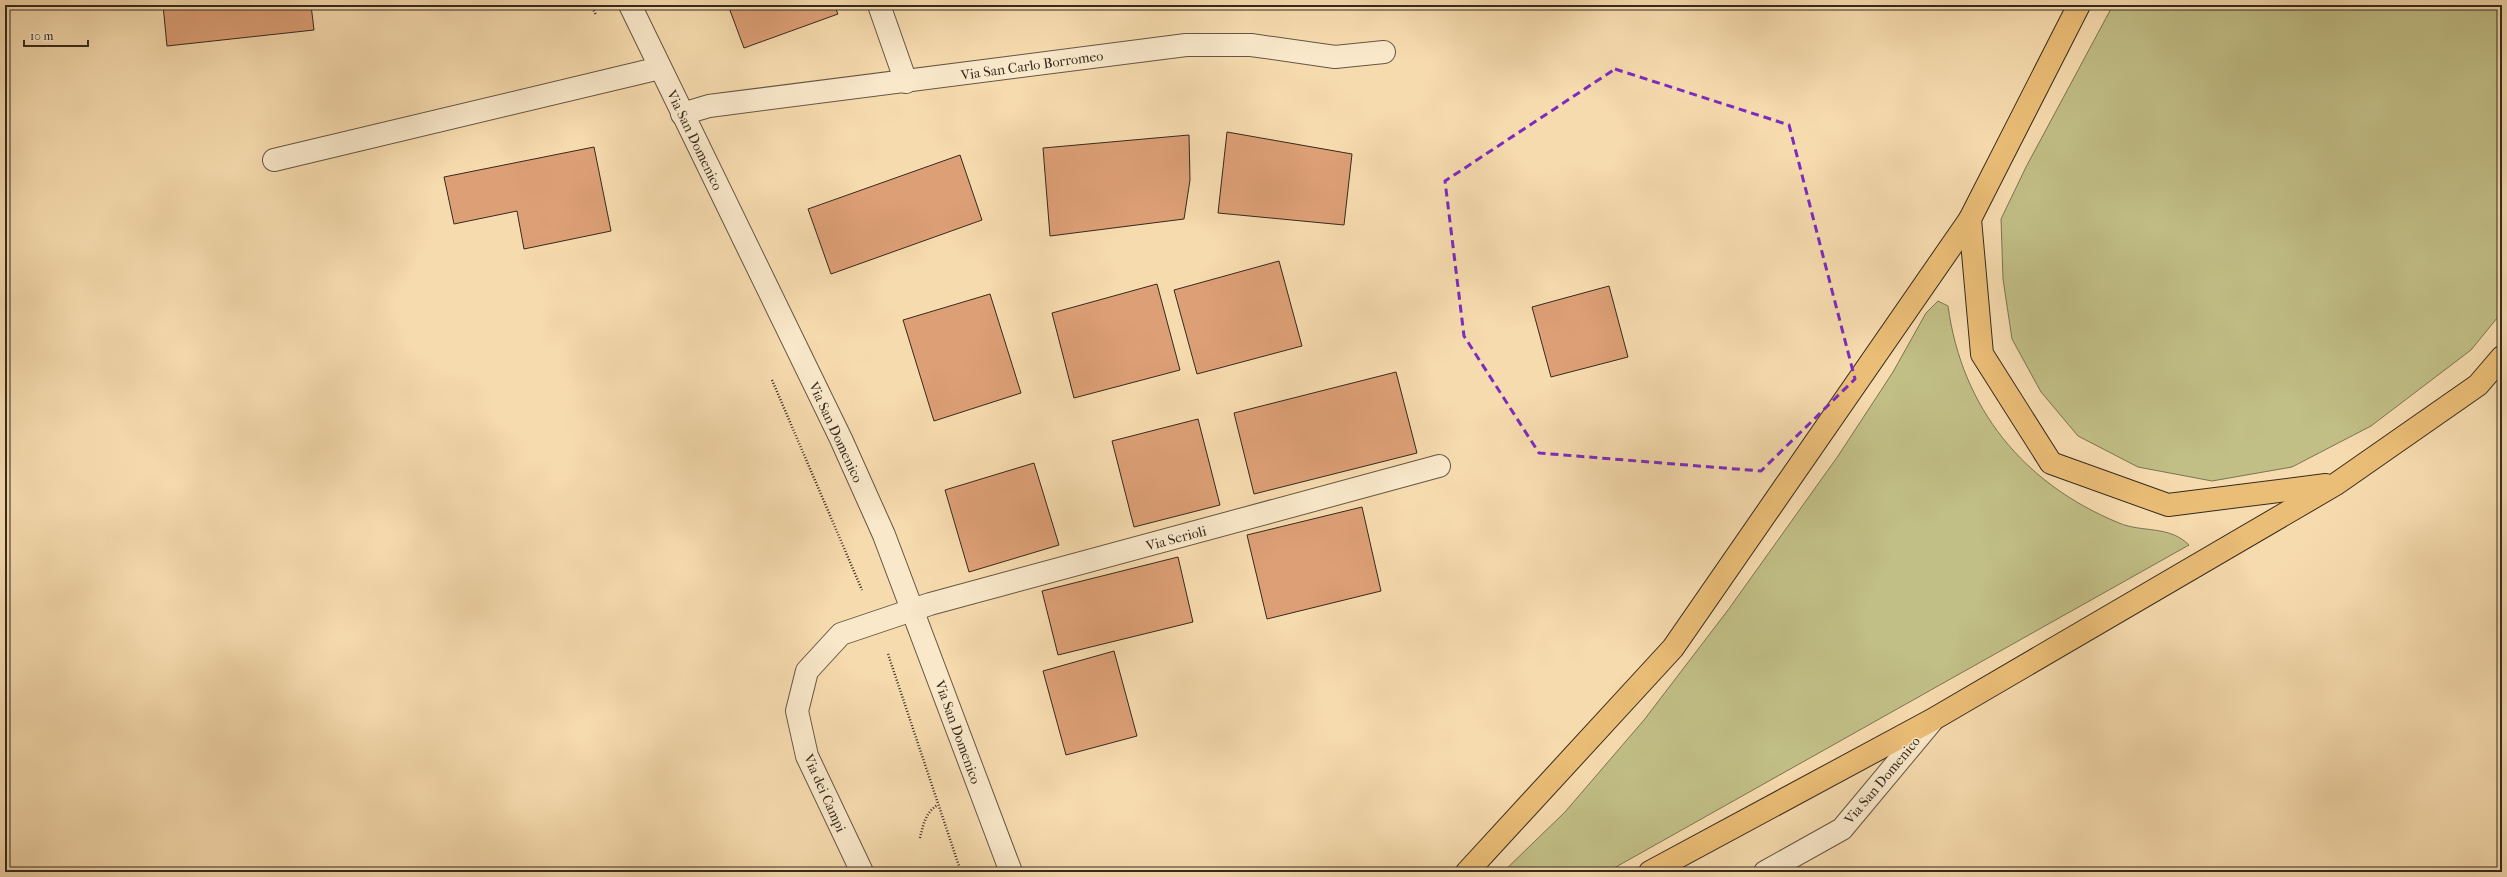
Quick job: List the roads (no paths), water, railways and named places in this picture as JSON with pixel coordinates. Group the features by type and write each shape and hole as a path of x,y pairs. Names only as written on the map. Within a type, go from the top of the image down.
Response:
{"main road":[{"path":"1467,872 1673,648 1970,219 2079,5"},
{"path":"1970,219 1982,354 2051,463 2168,505 2336,484"},
{"path":"1650,872 1932,720 2336,484 2478,385 2502,357"}],"street":[{"name":"Via San Domenico","path":"630,5 841,439 884,535 1011,872"},
{"path":"879,5 906,82"},
{"name":"Via San Carlo Borromeo","path":"682,114 709,106 1186,45 1251,45 1335,57 1384,52"},
{"path":"274,160 660,68"},
{"name":"Via Serioli","path":"913,611 1439,466"},
{"name":"Via dei Campi","path":"862,872 807,756 797,711 807,671 841,634 913,611"},
{"name":"Via San Domenico","path":"1765,872 1842,829 1932,720"}]}
